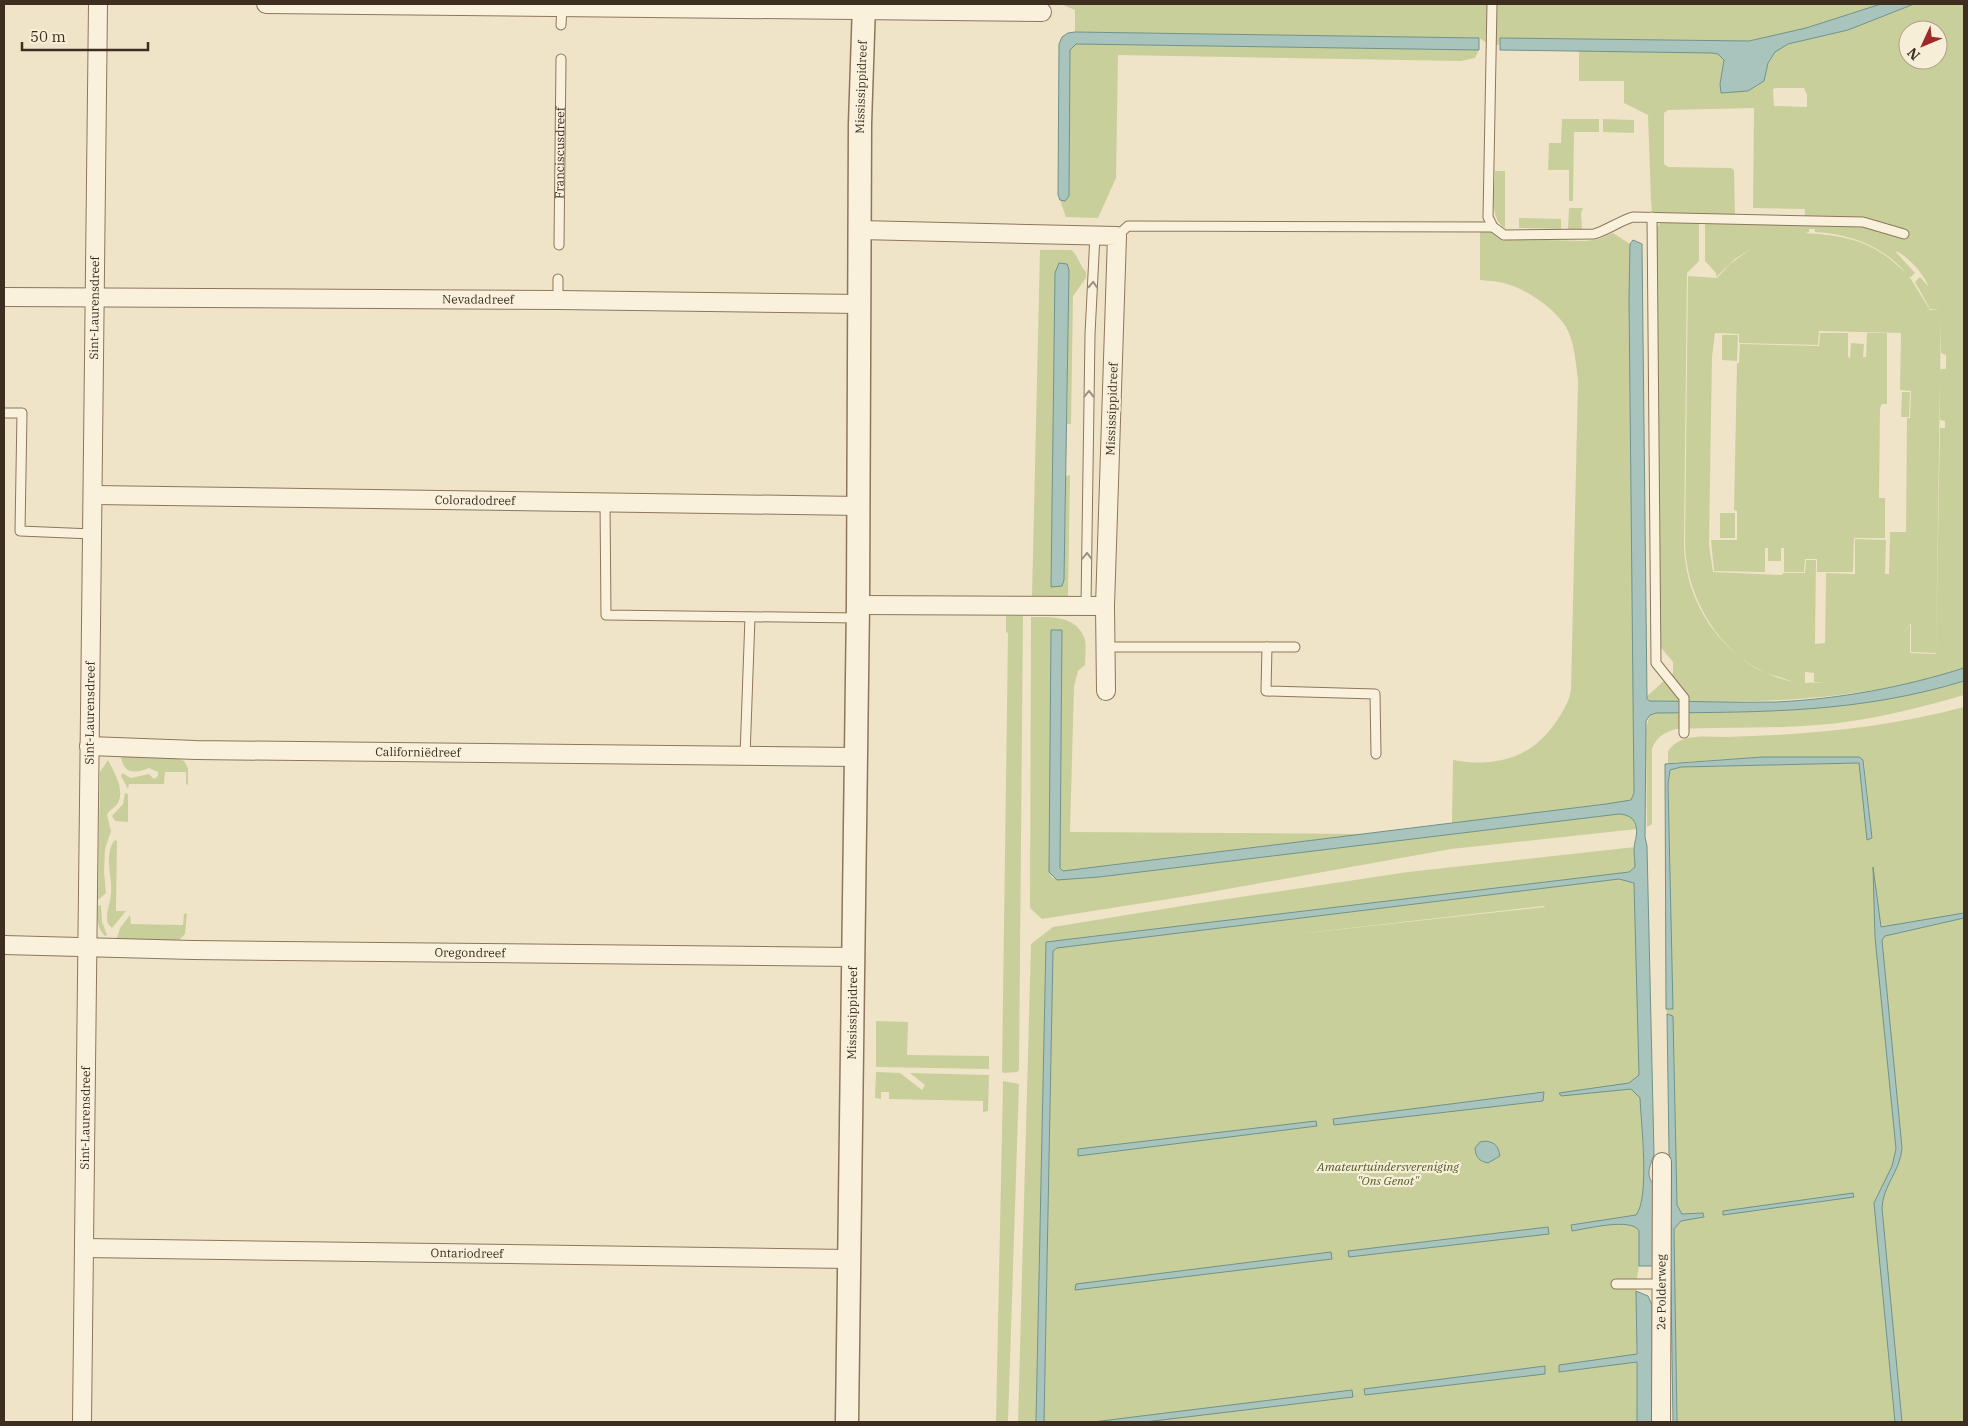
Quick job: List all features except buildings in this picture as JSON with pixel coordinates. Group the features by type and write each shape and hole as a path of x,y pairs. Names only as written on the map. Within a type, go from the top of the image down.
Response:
{"street":[{"name":"Sint-Laurensdreef","path":"82,1422 98,4"},
{"path":"266,4 562,8 864,7 1042,12"},
{"name":"Mississippidreef","path":"847,1422 858,611 861,304 860,124 864,7"},
{"path":"860,230 1117,236"},
{"name":"Mississippidreef","path":"1106,691 1106,606 1117,236"},
{"name":"Nevadadreef","path":"4,297 558,300 861,304"},
{"name":"Coloradodreef","path":"93,495 859,506"},
{"path":"858,611 1106,606"},
{"name":"Californiëdreef","path":"89,746 196,750 855,757"},
{"name":"Oregondreef","path":"4,945 193,950 854,957"},
{"name":"2e Polderweg","path":"1661,1422 1660,1284 1662,1162"},
{"name":"Ontariodreef","path":"85,1248 850,1259"}],"lane":[{"path":"1492,4 1488,217 1494,227 1504,235 1594,234 1606,230 1618,221 1633,216 1863,222 1904,234"},
{"path":"561,26 562,8"},
{"name":"Franciscusdreef","path":"559,245 561,59"},
{"path":"1652,217 1656,663 1684,698 1684,733"},
{"path":"1117,236 1128,226 1494,227"},
{"name":"Mississippidreef","path":"1086,605 1090,334 1095,235"},
{"path":"558,279 558,300"},
{"path":"4,413 22,413 20,531 93,534"},
{"path":"605,502 606,615 750,616 858,611"},
{"path":"745,756 750,616"},
{"path":"1106,647 1296,647"},
{"path":"1267,647 1266,691 1375,694 1376,754"},
{"path":"1616,1284 1660,1284"}],"green space":[{"path":"1061,4 1881,4 1806,28 1749,41 1500,38 1499,45 1490,45 1479,38 1075,32 1075,10"},
{"path":"1914,4 1963,4 1964,668 1895,686 1829,696 1761,701 1691,702 1691,707 1689,702 1650,701 1646,697 1673,673 1673,662 1657,643 1654,232 1661,222 1699,223 1699,261 1687,273 1684,544 1686,568 1692,591 1702,612 1715,632 1727,645 1705,616 1697,598 1691,581 1685,544 1688,276 1717,278 1730,264 1752,248 1735,259 1716,277 1716,273 1705,261 1705,223 1804,224 1805,209 1753,208 1754,108 1668,110 1664,113 1664,164 1668,167 1731,168 1734,170 1735,215 1655,214 1652,212 1648,115 1624,103 1624,81 1579,81 1579,51 1718,54 1724,60 1720,84 1721,93 1748,91 1764,81 1768,63 1775,52 1788,44 1848,30","holes":["1804,88 1807,95 1807,107 1774,106 1773,89","1809,229 1815,229 1815,232 1841,235 1865,243 1887,255 1906,273 1886,256 1867,245 1837,236 1805,233 1809,232","1895,251 1910,261 1919,271 1929,287 1920,277 1915,282 1930,309 1939,310 1930,310 1909,276 1911,277 1915,273","1941,315 1941,353 1946,355 1946,369 1940,369","1819,331 1901,333 1900,390 1911,391 1910,418 1907,418 1906,532 1890,532 1889,574 1885,574 1886,540 1855,539 1855,574 1826,573 1825,643 1815,644 1816,560 1806,560 1805,573 1783,573 1782,575 1713,572 1709,545 1712,357 1715,333 1739,334 1739,343 1818,345","1940,383 1940,420 1945,421 1945,428 1940,428 1936,654 1910,653 1910,625 1901,636 1911,623 1911,652 1936,653","1805,672 1814,673 1814,682 1828,682 1805,683","1768,673 1785,679 1793,682 1770,675"]},
{"path":"1076,44 1479,50 1475,58 1461,61 1118,55 1116,178 1098,218 1066,217 1060,200 1065,201 1070,50"},
{"path":"1562,119 1599,119 1599,132 1574,132 1573,201 1569,201 1569,170 1548,170 1549,143 1561,143"},
{"path":"1603,119 1634,120 1634,133 1603,132"},
{"path":"1495,171 1505,171 1505,228 1496,217 1494,210"},
{"path":"1569,208 1583,208 1581,213 1582,229 1568,229"},
{"path":"1519,218 1561,219 1561,229 1519,228"},
{"path":"1480,231 1490,231 1507,239 1586,241 1599,239 1613,233 1630,244 1634,793 1631,800 1620,802 1452,823 1453,760 1469,762 1499,761 1525,751 1537,743 1558,719 1571,690 1578,381 1574,349 1564,323 1542,302 1524,291 1501,282 1480,280"},
{"path":"1040,250 1071,250 1086,272 1086,278 1073,296 1071,424 1067,424 1069,270 1067,264 1059,264 1054,351 1051,586 1062,586 1064,580 1066,476 1070,475 1068,596 1032,596"},
{"path":"1820,333 1848,333 1848,357 1850,358 1851,343 1864,344 1863,357 1866,357 1867,333 1887,333 1887,404 1882,404 1880,408 1879,498 1885,498 1885,538 1854,538 1853,572 1817,572 1817,559 1805,559 1804,572 1784,572 1784,548 1781,548 1781,561 1768,561 1768,548 1765,548 1765,572 1714,571 1711,540 1737,540 1737,511 1734,510 1737,363 1739,363 1740,344 1819,346"},
{"path":"1722,335 1738,335 1737,361 1722,360"},
{"path":"1902,392 1910,392 1909,417 1901,417"},
{"path":"1720,513 1735,513 1735,538 1720,538"},
{"path":"1006,616 1023,616 1019,1070 1017,1072 1004,1073 1002,1071 1008,633 1006,632"},
{"path":"1031,617 1068,621 1080,630 1085,640 1085,665 1078,671 1074,687 1070,832 1365,834 1063,871 1060,868 1062,630 1052,630 1049,872 1053,878 1099,877 1619,814 1631,817 1637,829 1451,849 1194,895 1042,919 1030,908"},
{"path":"1964,681 1964,695 1910,710 1855,721 1800,726 1676,729 1668,732 1658,738 1652,749 1652,824 1647,827 1646,728 1650,715 1656,713 1773,711 1849,705 1925,692"},
{"path":"1964,707 1964,913 1885,928 1879,925 1877,903 1874,901 1875,937 1964,918 1964,1422 1677,1422 1674,1229 1681,1221 1704,1217 1703,1213 1682,1214 1677,1205 1673,1016 1667,1014 1666,1009 1673,1009 1668,784 1670,770 1681,767 1859,763 1872,838 1864,761 1763,757 1668,763 1668,751 1680,741 1694,737 1786,734 1846,729 1905,720"},
{"path":"121,756 174,757 184,761 188,768 188,785 186,784 186,772 165,772 164,784 129,784 128,789 121,776 122,773 131,778 149,774 154,779 158,776 158,772 149,768 135,772 130,771 124,766"},
{"path":"108,760 118,781 120,798 107,815 111,831 105,849 104,872 106,893 98,900 100,772"},
{"path":"125,793 128,794 128,822 115,821 112,816 123,804"},
{"path":"115,840 117,841 116,911 126,911 112,928 108,924 107,913 111,888 109,859 111,845"},
{"path":"1635,847 1635,867 1629,872 1046,942 1036,1422 1018,1422 1031,944 1053,927 1194,904 1408,872"},
{"name":"Amateurtuindersvereniging \"Ons Genot\"","path":"1619,879 1634,883 1644,1185 1640,1210 1639,1266 1636,1284 1637,1422 1044,1422 1053,951 1057,948","holes":["1544,906 1545,907 1279,936"]},
{"path":"101,905 102,922 107,935 105,936 98,922 98,906"},
{"path":"187,913 185,934 178,941 116,941 120,928 130,915 131,924 183,925 184,914"},
{"path":"876,1021 908,1022 907,1055 989,1056 989,1069 876,1067"},
{"path":"876,1072 900,1073 922,1090 925,1085 910,1073 989,1075 988,1111 983,1112 983,1101 889,1099 889,1092 881,1092 881,1099 875,1098"},
{"path":"1003,1081 1019,1084 1008,1422 996,1422"}],"water":[{"path":"1881,4 1914,4 1848,30 1788,44 1775,52 1768,63 1764,81 1748,91 1721,93 1720,84 1724,60 1718,54 1712,53 1500,50 1500,38 1749,41 1806,28"},
{"path":"1068,33 1479,38 1479,50 1076,44 1070,50 1069,196 1065,201 1060,200 1058,195 1059,44 1062,37"},
{"path":"1633,240 1642,244 1647,699 1650,701 1776,702 1824,698 1872,691 1964,668 1964,681 1925,692 1849,705 1773,711 1656,713 1650,715 1646,721 1645,837 1647,846 1654,1155 1649,1174 1654,1185 1653,1266 1639,1266 1639,1231 1635,1227 1618,1224 1572,1231 1571,1225 1636,1215 1643,1193 1644,1177 1640,1098 1631,1089 1561,1096 1559,1093 1629,1083 1639,1075 1634,883 1619,879 1057,948 1053,951 1044,1422 1036,1422 1046,942 1629,872 1635,867 1634,848 1637,831 1633,819 1619,814 1099,877 1057,880 1049,872 1051,630 1062,630 1060,868 1063,871 1631,800 1634,793 1629,298 1630,244"},
{"path":"1059,263 1067,264 1069,270 1064,580 1062,586 1051,587 1055,273"},
{"path":"1763,757 1859,757 1863,760 1872,838 1867,840 1859,763 1681,767 1670,770 1668,784 1673,1009 1666,1009 1665,764"},
{"path":"1873,867 1881,927 1964,913 1964,918 1885,936 1882,940 1902,1148 1901,1157 1885,1192 1882,1208 1902,1422 1895,1422 1874,1203 1892,1166 1896,1149 1875,937"},
{"path":"1667,1014 1673,1016 1677,1205 1682,1214 1703,1213 1704,1217 1681,1221 1674,1229 1677,1422 1673,1422"},
{"path":"1544,1092 1543,1101 1334,1125 1333,1119"},
{"path":"1316,1121 1317,1126 1078,1156 1078,1149"},
{"path":"1486,1141 1496,1146 1500,1156 1488,1163 1478,1158 1475,1148 1480,1142"},
{"path":"1853,1193 1854,1197 1723,1215 1723,1211"},
{"path":"1548,1227 1549,1234 1349,1257 1348,1251"},
{"path":"1331,1252 1332,1259 1075,1290 1076,1284"},
{"path":"1636,1291 1648,1296 1652,1305 1653,1422 1637,1422 1637,1362 1559,1372 1559,1365 1637,1354"},
{"path":"1545,1366 1545,1374 1365,1395 1364,1389"},
{"path":"1352,1390 1353,1397 1145,1422 1093,1422"}]}
